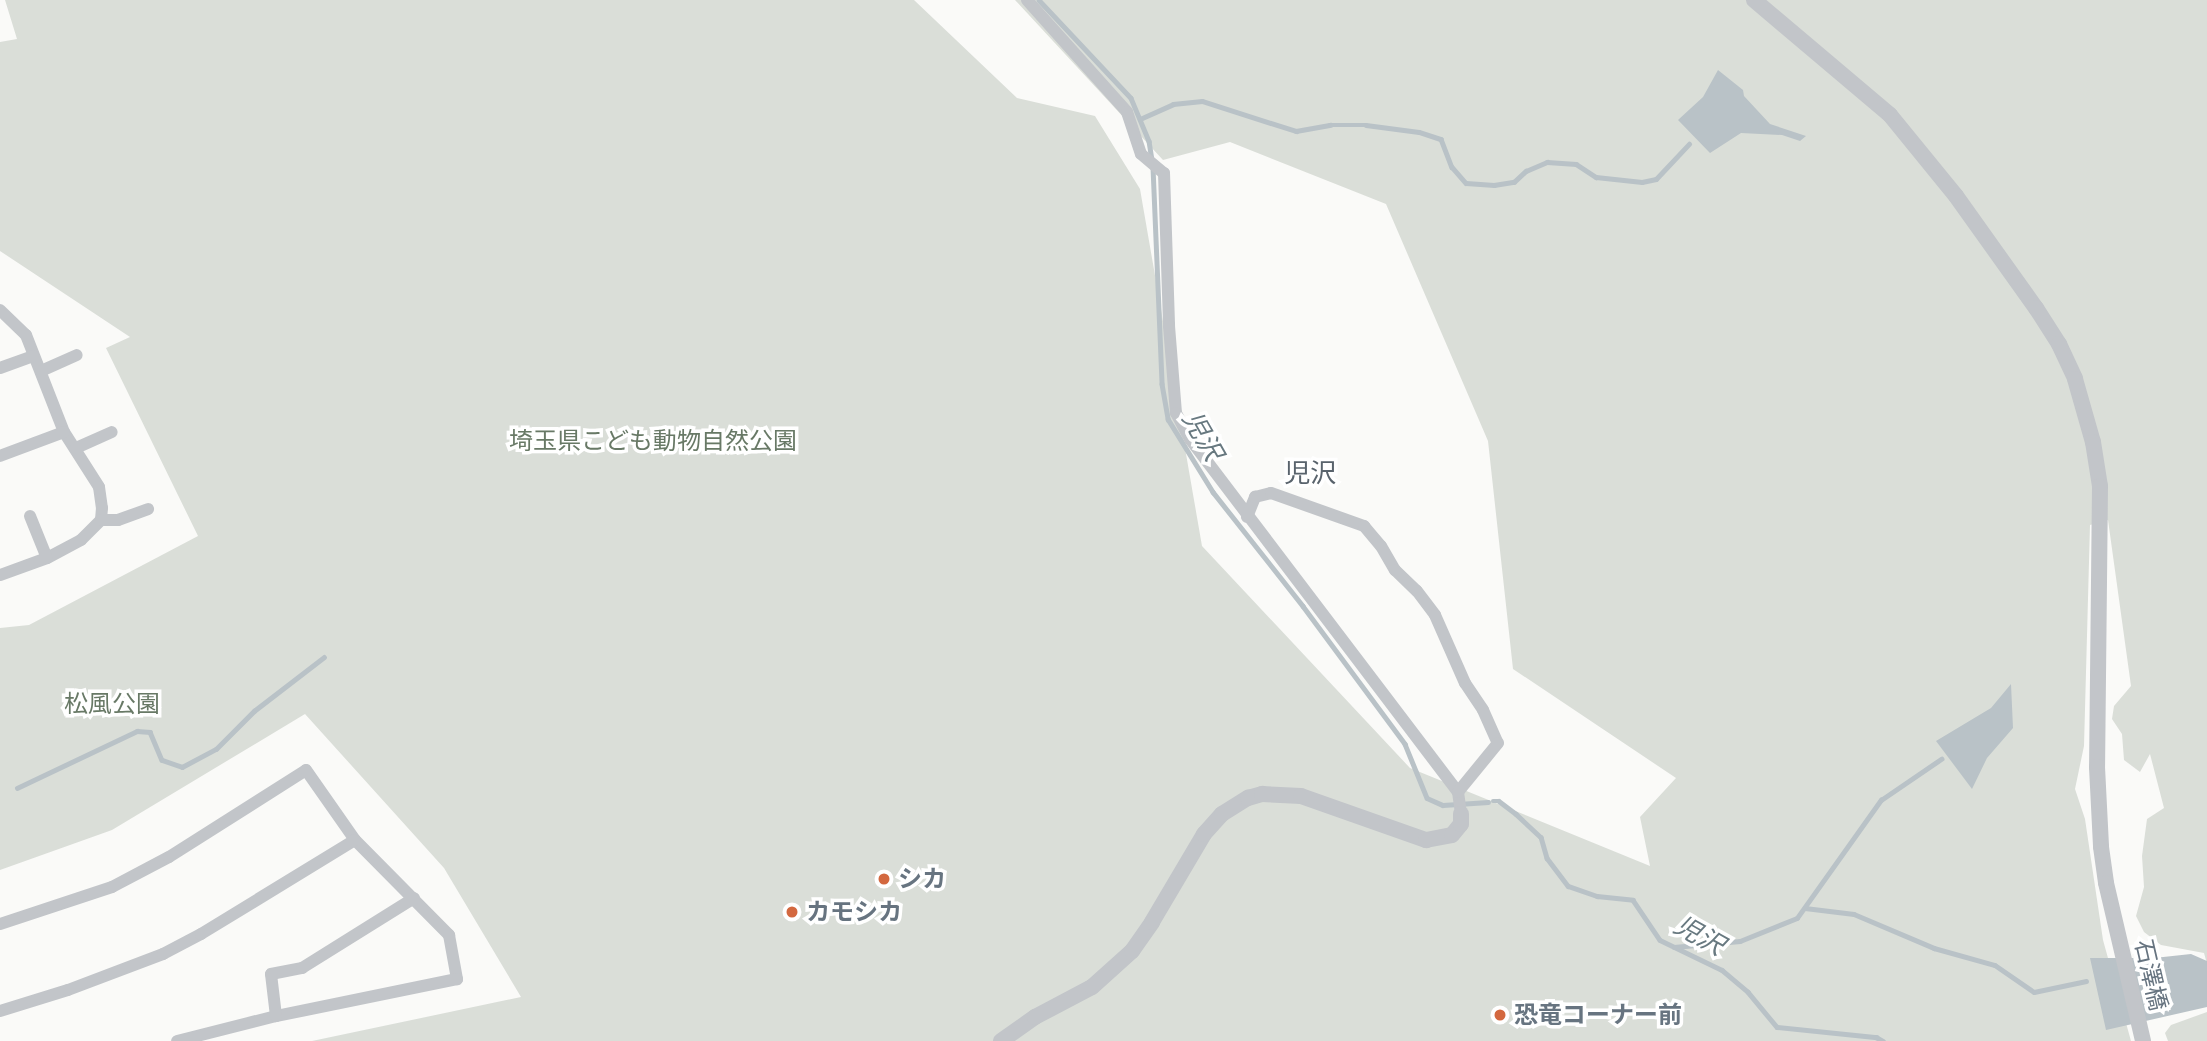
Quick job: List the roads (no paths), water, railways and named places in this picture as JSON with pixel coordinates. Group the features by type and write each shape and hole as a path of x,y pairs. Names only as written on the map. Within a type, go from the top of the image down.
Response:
{"street":[{"path":"1002,1041 1035,1017 1092,987 1132,951 1204,834 1222,814 1248,799 1262,793 1301,796 1426,840 1452,835 1461,824 1460,801 1189,439 1177,413 1169,326 1164,173 1141,155 1127,113 1027,0"},
{"name":"石澤橋","path":"1754,0 1890,115 1956,196 2036,308 2059,344 2074,379 2094,442 2100,486 2097,767 2101,847 2114,919 2143,1041"},
{"path":"0,310 26,335 64,432 99,487 101,520"},
{"path":"41,371 76,355"},
{"path":"0,368 33,356"},
{"path":"0,456 64,432"},
{"path":"76,448 112,432"},
{"path":"1247,517 1255,497 1271,492 1364,526 1381,546 1395,570 1417,591 1435,615 1465,683 1483,710 1498,743 1460,801"},
{"path":"0,575 47,558 81,540 101,520 118,520 148,509"},
{"path":"30,516 47,558"},
{"path":"0,924 122,882 178,851 306,770 355,839 449,935 457,979 276,1016 177,1041"},
{"path":"0,1011 68,990 163,954 201,934 355,839"},
{"path":"276,1016 271,974 302,968 414,898"}],"waterway":[{"name":"児沢","path":"1039,0 1131,98 1149,141 1152,159"},
{"path":"1140,119 1173,104 1202,101 1296,131 1330,125 1366,125 1419,132 1441,139 1452,167 1466,183 1494,185 1514,182 1526,171 1547,162 1576,164 1596,177 1642,182 1656,179 1689,144"},
{"name":"児沢","path":"1153,167 1162,384 1168,419 1213,492 1303,606 1405,744 1427,798 1443,805 1488,802"},
{"path":"17,788 137,731 150,732 162,760 182,767 216,749 254,711 324,657"},
{"path":"1674,947 1740,941 1797,918 1881,800 1941,759"},
{"name":"児沢","path":"1493,801 1499,801 1541,837 1547,858 1568,886 1597,896 1633,900 1660,940 1722,970 1748,992 1777,1027 1876,1037 1883,1041"},
{"path":"1805,908 1854,914 1934,948 1995,965 2034,992 2086,981"}],"place":[{"name":"シカ","path":"884,879"},
{"name":"カモシカ","path":"792,912"},
{"name":"恐竜コーナー前","path":"1500,1015"}],"district":[{"name":"児沢","path":"1310,474"}],"park label":[{"name":"埼玉県こども動物自然公園","path":"653,441"},
{"name":"松風公園","path":"112,704"}]}
